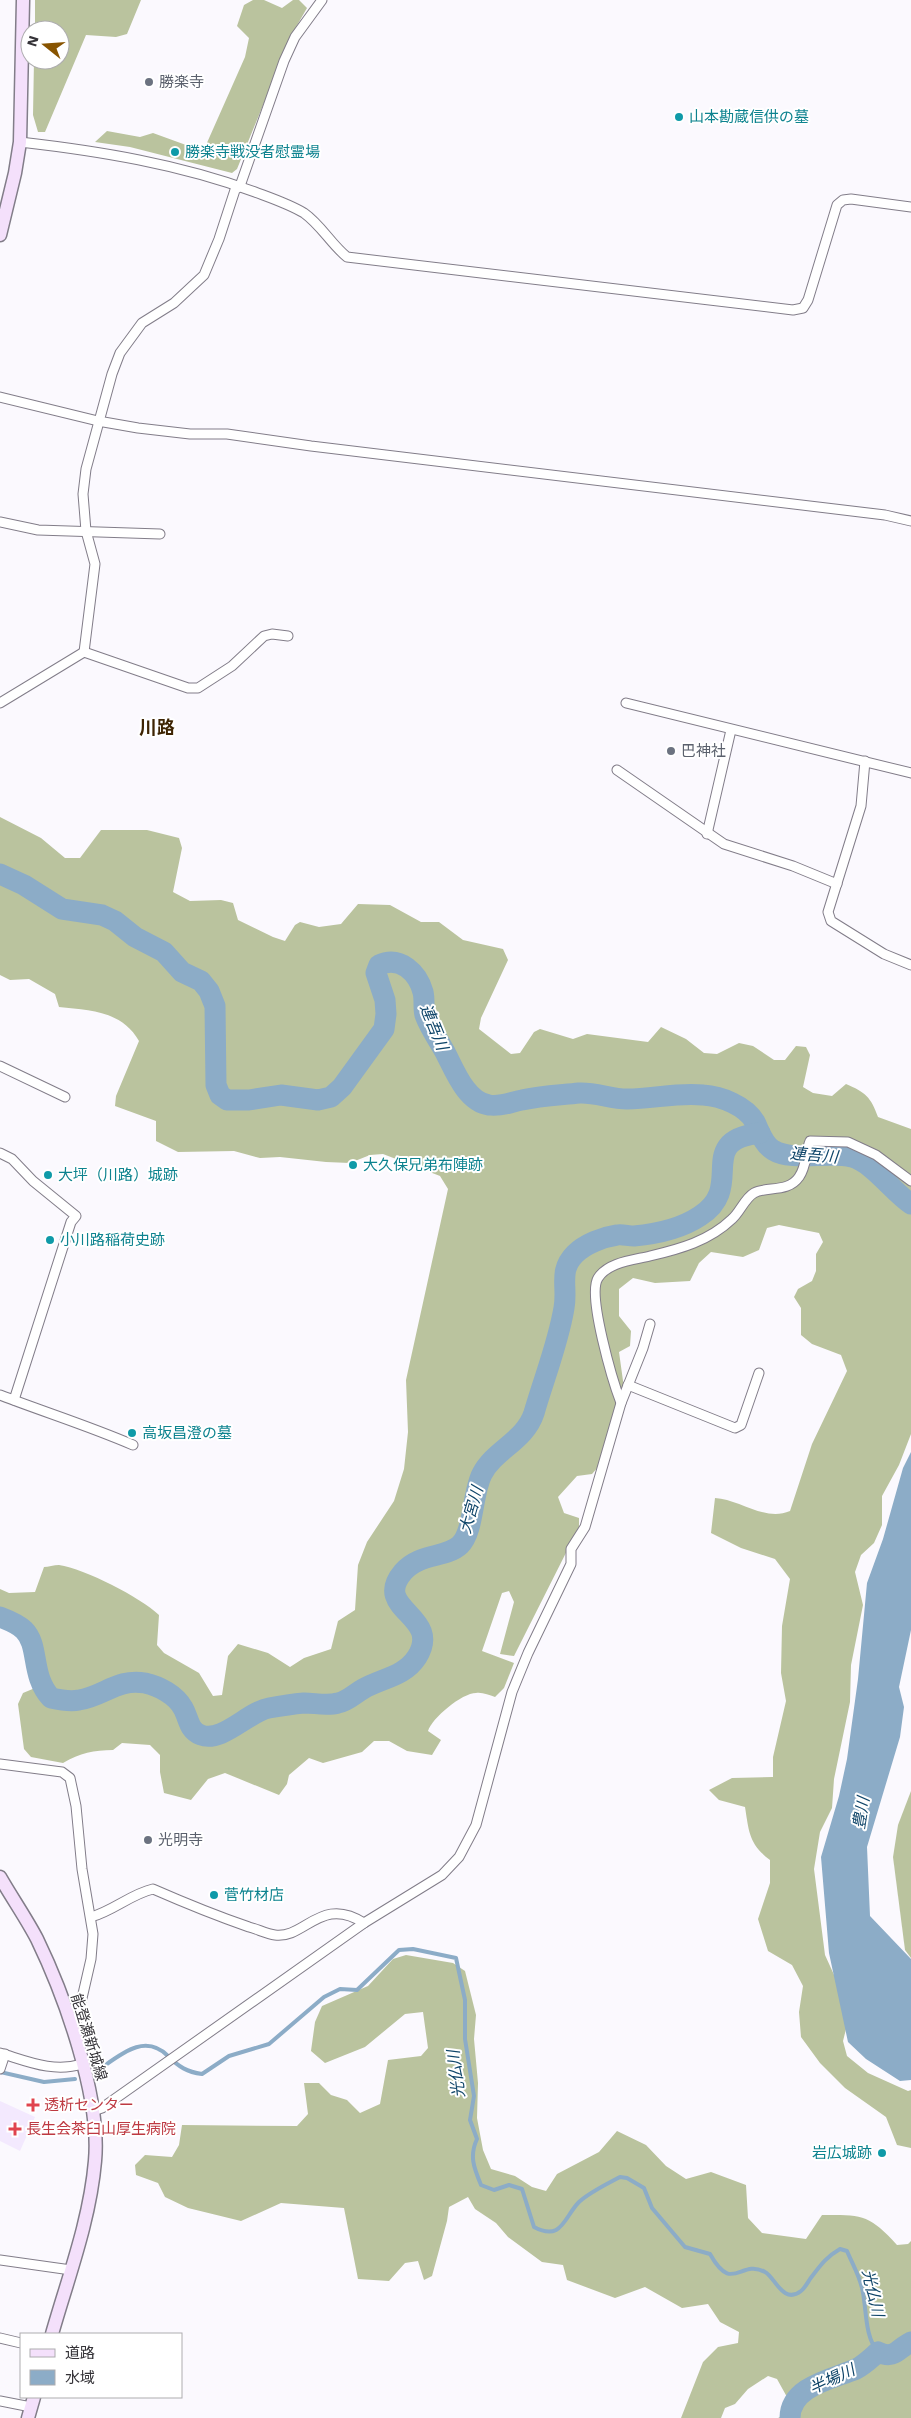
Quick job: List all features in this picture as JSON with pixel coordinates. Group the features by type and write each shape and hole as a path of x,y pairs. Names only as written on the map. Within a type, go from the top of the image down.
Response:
{"main road":[{"path":"0,235 15,173 20,142 24,0"},
{"name":"能登瀬新城線","path":"0,1877 37,1939 70,2024 93,2111 96,2160 92,2183 71,2270 52,2333"}],"street":[{"path":"84,652 95,564 86,531 83,494 86,469 98,421 120,352 142,324 174,303 204,275 219,239 235,190 240,186 284,61 295,37 322,0"},
{"path":"20,142 70,147 169,166 240,186 305,214 324,232 335,248 347,257 793,310 803,308 808,300 837,205 843,200 851,199 911,207"},
{"path":"0,397 98,421 190,434 227,434 311,446 876,514 911,521"},
{"path":"0,522 38,530 160,534"},
{"path":"84,652 188,688 198,688 232,666 264,636 272,634 288,636"},
{"path":"0,703 84,652"},
{"path":"626,703 731,730 911,772"},
{"path":"707,834 731,730"},
{"path":"865,761 861,806 828,912 831,921 884,954 911,965"},
{"path":"617,770 724,844 793,866 836,884"},
{"path":"0,1066 64,1097"},
{"path":"621,1403 613,1382 594,1290 598,1278 608,1269 625,1261 678,1250 713,1235 734,1218 754,1193 789,1185 799,1178 805,1166 807,1147 810,1141 848,1142 876,1156 911,1182"},
{"path":"0,1153 12,1160 33,1181 76,1216 71,1222 14,1400"},
{"path":"93,2111 102,2108 168,2063 281,1980 364,1923 442,1875 459,1858 476,1825 512,1692 528,1653 571,1564 571,1549 584,1527 621,1403 650,1324"},
{"path":"628,1385 735,1428 741,1425 759,1373"},
{"path":"0,1395 90,1427 133,1445"},
{"path":"0,1764 62,1772 70,1778 76,1806 82,1868 91,1917 91,1959 77,2020 70,2024"},
{"path":"91,1917 99,1915 142,1892 153,1889 234,1922 275,1935 287,1934 319,1916 337,1913 356,1918 364,1923"},
{"path":"0,2067 2,2053 41,2066 65,2067 82,2064"},
{"path":"0,2260 71,2270"},
{"path":"0,2338 20,2343"},
{"path":"0,2401 31,2407"}],"shaded area":[{"name":"長生会茶臼山厚生病院","path":"0,2101 35,2117 20,2151 0,2141"}],"green space":[{"path":"35,0 141,0 127,34 116,37 86,35 45,132 38,132 33,115 34,70 70,70 70,20 35,20"},
{"path":"253,0 264,0 282,8 293,0 299,0 307,8 292,34 237,169 232,173 130,147 95,142 107,131 140,137 153,133 186,145 206,145 245,57 249,38 237,26 244,5"},
{"path":"0,817 41,838 65,858 80,858 101,830 147,830 179,838 182,848 173,892 190,901 221,900 233,903 238,920 285,941 295,925 300,922 319,927 341,924 358,904 390,905 421,922 439,922 463,940 503,949 508,960 481,1018 479,1029 511,1054 520,1053 534,1032 540,1029 573,1039 587,1034 648,1042 661,1027 686,1039 704,1053 717,1054 739,1043 753,1046 774,1060 785,1060 796,1046 806,1047 810,1055 803,1087 813,1093 832,1096 846,1084 858,1090 870,1100 878,1117 911,1129 911,1434 899,1465 882,1496 882,1525 874,1543 861,1555 855,1572 863,1605 851,1665 850,1702 834,1779 832,1808 820,1832 814,1869 825,1955 840,1988 847,2025 843,2041 847,2056 868,2073 908,2091 911,2090 911,2148 897,2145 886,2117 845,2088 820,2063 801,2037 799,2012 803,1986 792,1965 768,1951 758,1919 770,1883 770,1860 758,1848 751,1837 745,1807 719,1800 709,1790 732,1778 773,1777 773,1757 786,1701 781,1673 782,1626 790,1579 775,1559 741,1548 711,1533 715,1498 724,1499 771,1514 781,1514 790,1511 812,1444 847,1371 841,1355 812,1344 801,1335 801,1308 794,1297 798,1289 812,1281 816,1271 816,1254 823,1242 819,1233 779,1225 767,1228 759,1250 743,1257 711,1252 699,1263 690,1281 655,1283 633,1278 619,1289 619,1316 631,1331 630,1346 619,1352 624,1388 599,1466 592,1474 577,1476 558,1497 564,1513 579,1518 579,1527 514,1656 500,1654 514,1602 509,1591 502,1593 482,1651 514,1663 504,1688 495,1697 481,1693 470,1694 441,1713 428,1731 441,1740 432,1755 407,1751 389,1741 374,1741 362,1752 323,1763 309,1758 289,1775 287,1784 279,1795 225,1773 208,1779 191,1800 164,1793 160,1772 160,1755 150,1745 122,1743 113,1750 87,1753 63,1763 31,1757 24,1749 18,1704 23,1693 35,1688 42,1675 41,1655 33,1635 24,1623 0,1610 0,1589 9,1593 35,1592 44,1567 59,1565 83,1572 126,1592 150,1608 159,1615 157,1645 164,1653 199,1673 213,1696 222,1695 228,1656 238,1644 268,1653 290,1667 304,1658 331,1649 338,1621 355,1610 358,1565 367,1542 394,1501 404,1469 408,1432 406,1380 448,1189 440,1176 383,1154 370,1155 350,1163 326,1162 280,1157 260,1158 234,1151 178,1152 156,1141 156,1121 115,1106 116,1096 139,1041 132,1031 124,1023 104,1014 82,1009 59,1007 55,994 29,979 10,980 0,975"},
{"path":"911,1791 911,1958 905,1950 893,1857 898,1825"},
{"path":"406,1955 453,1963 465,1971 476,2015 474,2039 478,2083 477,2118 483,2150 491,2169 515,2176 532,2187 546,2191 557,2174 599,2152 617,2131 646,2145 666,2166 686,2179 711,2172 746,2185 748,2218 762,2233 806,2239 822,2215 847,2215 864,2218 872,2222 897,2245 908,2244 911,2241 911,2418 778,2418 784,2415 787,2397 777,2379 768,2376 748,2389 735,2404 725,2408 721,2418 681,2418 703,2362 718,2347 738,2343 739,2332 720,2322 708,2304 682,2308 645,2287 615,2298 567,2280 563,2265 542,2262 508,2237 496,2223 475,2209 468,2197 449,2207 432,2276 424,2280 418,2261 405,2263 389,2281 358,2279 344,2208 281,2203 241,2221 188,2208 165,2197 158,2183 136,2175 135,2165 145,2155 172,2157 179,2145 182,2125 297,2126 308,2114 304,2083 319,2083 331,2095 347,2100 360,2113 380,2104 388,2060 421,2056 428,2048 423,2012 405,2014 365,2047 325,2063 311,2051 315,2022 322,2006 368,1986 393,1959"}],"water":[{"name":"豊川","path":"911,1452 911,1630 899,1687 904,1707 900,1737 867,1847 870,1916 911,1959 911,2080 900,2081 866,2059 848,2042 829,1953 821,1857 839,1796 847,1759 858,1679 867,1583 883,1539 903,1468"}],"waterway":[{"name":"連吾川","path":"0,874 24,885 62,909 102,915 115,921 135,937 164,952 182,972 201,981 209,991 215,1006 216,1085 220,1095 227,1100 249,1100 281,1095 318,1100 331,1097 342,1087 384,1029 385,1000 376,973 379,965 394,962 407,968 417,978 423,992 424,1012 429,1025 462,1084 481,1103 498,1105 579,1093 627,1099 684,1094 717,1097 746,1111 755,1122 764,1141 773,1150 781,1154 800,1156 843,1155 860,1160 911,1204"},
{"name":"大宮川","path":"0,1617 19,1626 29,1637 40,1680 51,1698 76,1701 119,1685 135,1682 145,1683 156,1686 172,1695 180,1703 194,1730 201,1735 218,1735 252,1715 269,1708 304,1703 334,1704 342,1702 370,1685 406,1669 417,1657 423,1643 421,1631 416,1622 400,1605 395,1595 395,1585 409,1566 447,1552 460,1545 468,1531 476,1491 482,1474 494,1458 517,1438 530,1423 558,1335 565,1300 565,1273 570,1260 584,1247 600,1239 619,1235 634,1236 660,1232 685,1224 700,1216 713,1204 720,1192 724,1155 729,1145 740,1138 760,1133"},
{"name":"光仏川","path":"94,2073 121,2054 140,2046 149,2046 159,2049 183,2068 202,2074 229,2056 269,2044 324,1997 340,1989 357,1990 399,1950 413,1949 456,1958 465,2000 465,2039 474,2096 470,2120 477,2139 473,2151 473,2162 481,2185 494,2190 509,2185 522,2189 534,2227 551,2232 557,2230 579,2202 588,2195 620,2177 627,2178 644,2188 652,2208 685,2247 710,2254 718,2266 731,2274 749,2269 765,2272 780,2289 789,2295 802,2290 831,2255 840,2249 847,2251 861,2283 868,2330 873,2345 878,2352"},
{"name":"光仏川","path":"0,2072 44,2082 75,2079"},
{"name":"半場川","path":"790,2418 792,2407 797,2398 814,2385 856,2369 878,2352 889,2355 911,2342"}],"place":[{"name":"勝楽寺","path":"149,82"},
{"name":"山本勘蔵信供の墓","path":"679,117"},
{"name":"勝楽寺戦没者慰霊場","path":"175,152"},
{"name":"巴神社","path":"671,751"},
{"name":"大久保兄弟布陣跡","path":"353,1165"},
{"name":"大坪（川路）城跡","path":"48,1175"},
{"name":"小川路稲荷史跡","path":"50,1240"},
{"name":"高坂昌澄の墓","path":"132,1433"},
{"name":"光明寺","path":"148,1840"},
{"name":"菅竹材店","path":"214,1895"},
{"name":"透析センター","path":"33,2105"},
{"name":"長生会茶臼山厚生病院","path":"15,2129"},
{"name":"岩広城跡","path":"882,2153"}],"district":[{"name":"川路","path":"157,727"}]}
